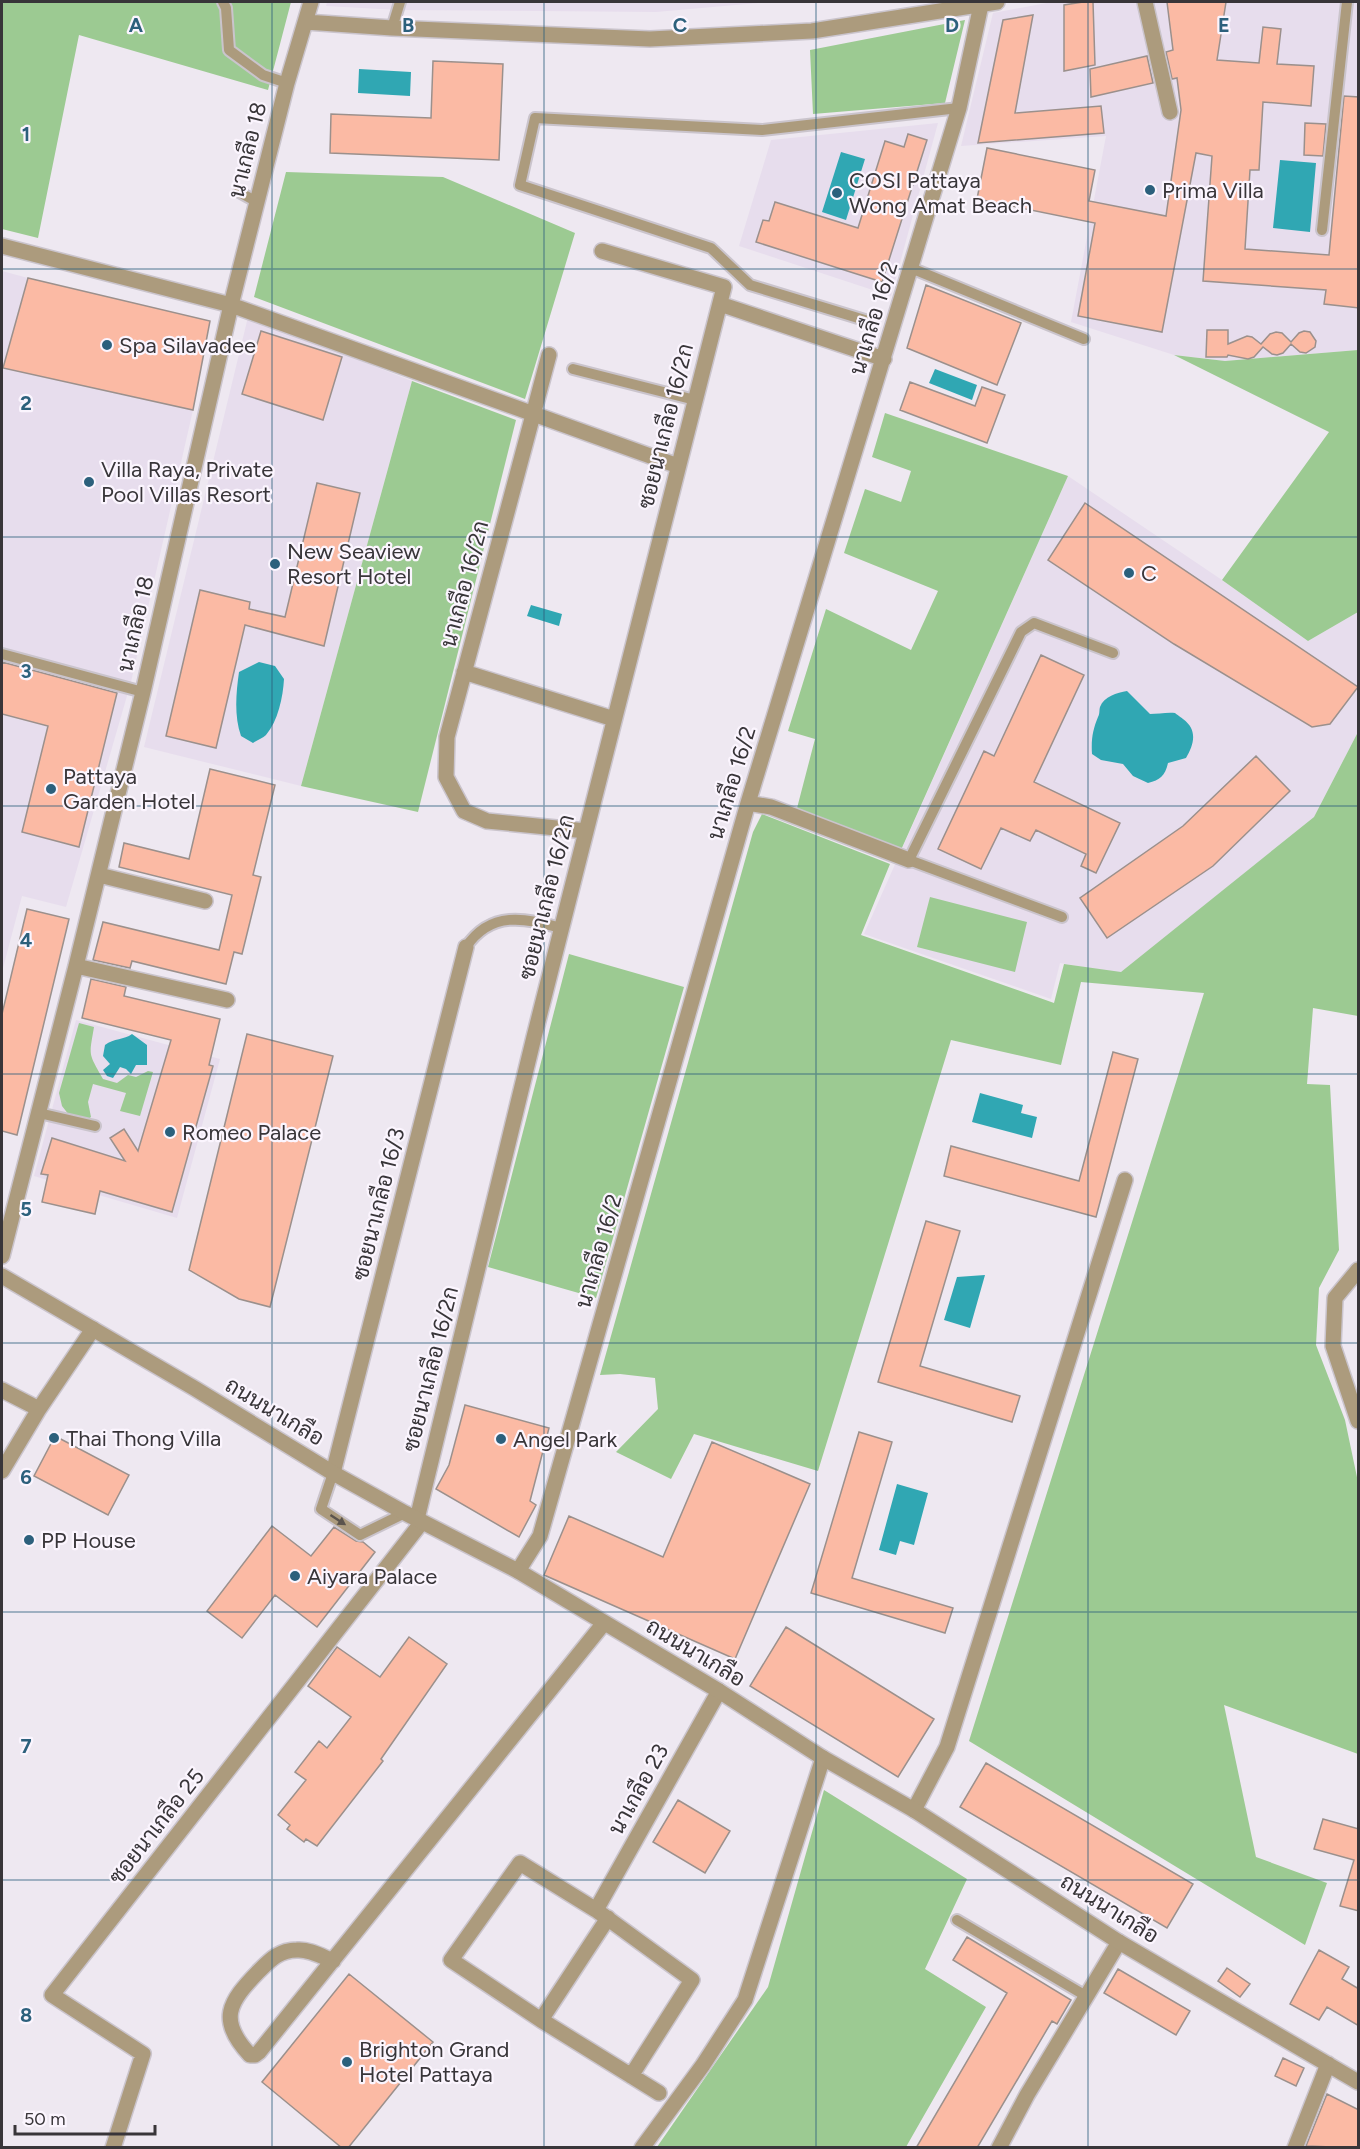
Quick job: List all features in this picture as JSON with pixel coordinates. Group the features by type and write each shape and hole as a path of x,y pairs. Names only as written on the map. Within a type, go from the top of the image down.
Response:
{"street":[{"name":"นาเกลือ 18","path":"2,1256 143,692 231,305 287,83 311,2"},
{"path":"306,21 392,28 650,39 812,32 980,3 998,2"},
{"path":"1145,2 1170,112"},
{"name":"นาเกลือ 16/2","path":"518,1571 540,1536 748,803 959,108 980,3"},
{"path":"2,246 231,305 678,466"},
{"name":"ซอยนาเกลือ 16/2ก","path":"415,1518 561,928 724,287 602,251"},
{"path":"720,304 884,359"},
{"name":"นาเกลือ 16/2ก","path":"549,355 464,672 614,720"},
{"path":"464,672 445,754 446,777 464,811 487,821 586,831"},
{"path":"748,803 771,807 909,860"},
{"path":"99,874 205,901"},
{"name":"ซอยนาเกลือ 16/3","path":"333,1473 466,947"},
{"path":"76,966 227,1000"},
{"path":"914,1810 947,1747 1125,1180"},
{"path":"1359,1270 1335,1298 1334,1346 1359,1421"},
{"name":"ถนนนาเกลือ","path":"2,1276 333,1473 518,1571 719,1691 824,1758 914,1810 1119,1942 1359,2082"},
{"path":"2,1471 39,1409 93,1329"},
{"path":"2,1390 39,1409"},
{"name":"ซอยนาเกลือ 25","path":"113,2148 143,2054 52,1995 415,1518"},
{"path":"333,1960 309,1951 297,1950 273,1956 238,1993 231,2009 230,2020 237,2041 250,2055 259,2052 333,1960 604,1623"},
{"name":"นาเกลือ 23","path":"541,2020 602,1914 719,1691"},
{"path":"642,2148 703,2066 745,2000 824,1758"},
{"path":"631,2076 692,1980 602,1914 520,1863 451,1960 541,2020 631,2076 659,2093"},
{"path":"999,2148 1027,2095 1119,1942"},
{"path":"1295,2148 1328,2064"}],"lane":[{"path":"223,2 226,8 229,51 263,75 287,83"},
{"path":"392,28 400,2"},
{"path":"1322,230 1347,2"},
{"path":"868,321 750,285 711,248 520,185 535,118 762,130 959,108"},
{"path":"240,192 257,202"},
{"path":"911,268 1084,339"},
{"path":"573,369 695,400"},
{"path":"1062,918 909,860 1021,632 1034,623 1113,653"},
{"path":"2,654 143,692"},
{"path":"466,947 478,933 506,920 522,918 561,928"},
{"path":"39,1113 95,1126"},
{"path":"333,1473 321,1509 360,1535 415,1518"},
{"path":"957,1920 1086,1996"}],"shaded area":[{"path":"327,2 771,2 656,12 398,10 326,6"},
{"path":"1052,2 1358,2 1358,350 1225,361 1174,355 1071,322 1106,136 961,146 993,13"},
{"name":"COSI Pattaya Wong Amat Beach","path":"938,123 891,296 739,246 771,140"},
{"name":"Villa Raya, Private Pool Villas Resort","path":"2,271 28,278 3,368 193,410 131,682 66,907 22,896 2,972"},
{"name":"New Seaview Resort Hotel","path":"248,317 412,381 301,786 144,747"},
{"path":"1068,476 1308,641 1358,612 1358,732 1314,817 1121,973 1060,963 1051,999 864,934"},
{"path":"76,1020 220,1059 177,1218 34,1176"}],"green space":[{"path":"2,2 291,2 268,90 79,35 38,238 2,229"},
{"path":"965,20 945,103 813,114 810,50"},
{"path":"286,172 443,177 575,233 525,399 254,297"},
{"path":"1358,350 1358,612 1308,641 1222,580 1329,432 1174,355 1225,361"},
{"path":"412,381 516,420 418,812 301,786"},
{"path":"885,413 1068,476 901,850 796,812 815,739 788,731 826,609 911,650 938,591 844,553 865,489 901,502 911,471 872,457"},
{"path":"1358,732 1358,1016 1313,1008 1307,1084 1330,1085 1339,1250 1319,1288 1316,1345 1345,1420 1358,1482 1358,1754 1224,1705 1256,1857 1327,1883 1305,1945 969,1741 1204,993 1081,982 1061,1065 951,1040 818,1471 694,1434 671,1479 616,1452 658,1409 655,1378 620,1374 600,1375 753,832 762,814 890,864 861,935 1054,1003 1064,964 1121,972 1314,817"},
{"path":"930,897 1027,922 1015,972 917,947"},
{"path":"569,954 684,987 596,1298 488,1267"},
{"path":"79,1023 94,1027 91,1054 103,1079 117,1083 128,1075 136,1077 148,1071 153,1072 140,1116 120,1111 126,1093 93,1084 88,1102 91,1117 84,1122 69,1115 62,1106 59,1093"},
{"path":"824,1790 967,1879 925,1969 986,2007 906,2147 657,2147 768,1987"}],"water":[{"path":"359,69 411,72 410,96 358,93"},
{"path":"841,152 865,159 846,220 822,212"},
{"path":"1280,160 1316,163 1310,232 1273,228"},
{"path":"935,369 977,385 972,400 929,383"},
{"path":"531,605 562,614 559,626 527,616"},
{"path":"259,662 275,666 284,679 281,701 274,723 266,735 253,743 241,736 236,712 237,688 239,672"},
{"path":"1127,691 1150,714 1175,713 1188,723 1193,732 1193,742 1186,758 1168,763 1161,777 1148,783 1133,776 1123,764 1101,760 1092,754 1093,734 1102,703 1111,696"},
{"path":"132,1034 147,1045 147,1065 136,1065 131,1074 120,1067 113,1078 107,1076 103,1070 110,1064 103,1056 105,1045"},
{"path":"980,1093 1023,1105 1021,1113 1037,1117 1032,1138 972,1122"},
{"path":"985,1275 970,1328 944,1320 957,1277"},
{"path":"897,1484 928,1493 914,1545 900,1541 896,1555 879,1550"}],"building":[{"path":"1093,2 1095,65 1064,71 1064,5"},
{"path":"1167,2 1226,2 1217,60 1259,63 1263,27 1281,29 1277,64 1314,66 1311,106 1263,102 1259,170 1250,170 1245,249 1329,255 1344,96 1359,97 1359,308 1324,304 1326,290 1203,281 1212,156 1196,153 1162,332 1078,316 1095,223 977,199 987,148 1095,170 1089,201 1166,216 1181,110 1177,78 1172,79 1166,52 1173,50"},
{"path":"1033,15 1015,113 1101,106 1104,133 978,143 1003,20"},
{"path":"1147,56 1153,83 1091,97 1090,69"},
{"path":"433,61 503,64 499,160 330,153 331,114 431,118"},
{"path":"1305,123 1326,124 1323,156 1304,155"},
{"path":"908,134 927,140 882,282 756,242 763,220 769,221 775,202 858,228 885,141 904,147"},
{"name":"Spa Silavadee","path":"28,278 210,321 193,410 3,368"},
{"path":"926,285 1021,323 997,385 907,348"},
{"path":"1207,330 1228,330 1228,344 1247,336 1261,344 1270,334 1276,332 1282,333 1291,342 1304,331 1310,332 1316,341 1315,347 1306,353 1300,352 1291,344 1283,353 1277,355 1263,347 1254,357 1248,359 1228,355 1227,357 1206,357"},
{"path":"261,331 342,357 323,420 242,394"},
{"path":"910,382 975,406 982,387 1005,395 987,443 900,410"},
{"path":"317,483 360,493 324,646 245,625 216,748 166,736 200,590 250,602 249,609 285,617"},
{"path":"1085,503 1358,687 1330,724 1312,727 1174,644 1048,560"},
{"path":"1041,655 1084,675 1034,782 1120,823 1096,873 1081,866 1086,854 1036,830 1030,841 1001,828 981,869 938,849 984,751 994,756"},
{"path":"2,662 117,693 79,847 22,832 48,726 2,714"},
{"path":"1256,756 1290,791 1213,866 1107,938 1080,898 1183,826"},
{"path":"210,769 275,785 253,875 261,877 242,954 234,952 226,984 132,961 130,968 93,960 103,922 219,950 232,895 119,867 124,843 189,859"},
{"path":"27,909 69,919 17,1135 2,1131 2,1014"},
{"name":"Romeo Palace","path":"91,979 126,987 124,996 220,1019 209,1065 213,1066 172,1212 100,1191 95,1214 42,1202 48,1175 41,1174 52,1138 125,1161 110,1138 124,1129 138,1151 171,1040 82,1018"},
{"path":"247,1034 333,1056 270,1307 239,1299 189,1270"},
{"path":"1113,1052 1138,1059 1096,1217 944,1176 951,1146 1079,1181"},
{"path":"926,1221 960,1231 920,1366 1020,1396 1012,1422 878,1382"},
{"path":"465,1405 549,1428 530,1501 536,1505 519,1537 436,1489 449,1465"},
{"path":"859,1432 892,1442 852,1578 953,1608 945,1633 811,1593"},
{"path":"55,1436 129,1475 108,1515 34,1476"},
{"path":"712,1442 810,1484 735,1659 544,1575 569,1516 663,1557"},
{"name":"Aiyara Palace","path":"272,1526 311,1556 334,1527 356,1541 363,1542 375,1552 317,1627 275,1595 242,1638 207,1611"},
{"path":"786,1627 934,1719 898,1777 750,1686"},
{"path":"409,1637 447,1664 381,1759 383,1761 317,1846 306,1839 304,1842 287,1829 290,1825 278,1815 306,1780 295,1772 319,1741 327,1748 351,1717 308,1686 337,1647 380,1677"},
{"path":"986,1763 1193,1884 1167,1928 960,1807"},
{"path":"678,1800 730,1831 705,1873 653,1842"},
{"path":"1323,1819 1359,1829 1359,1911 1340,1906 1354,1860 1314,1849"},
{"path":"967,1937 1071,2000 1057,2024 1052,2021 977,2148 916,2148 1007,1993 953,1960"},
{"path":"1319,1950 1349,1967 1342,1979 1359,1989 1359,2026 1327,2007 1319,2020 1290,2004"},
{"path":"1227,1968 1250,1984 1240,1997 1218,1981"},
{"path":"1118,1969 1190,2011 1176,2035 1104,1993"},
{"name":"Brighton Grand Hotel Pattaya","path":"349,1974 433,2042 348,2148 342,2148 262,2082"},
{"path":"1283,2058 1304,2068 1296,2086 1275,2076"},
{"path":"1327,2094 1359,2110 1359,2148 1306,2146"}],"place":[{"name":"Prima Villa","path":"1150,190"},
{"name":"COSI Pattaya Wong Amat Beach","path":"837,193"},
{"name":"Spa Silavadee","path":"107,345"},
{"name":"Villa Raya, Private Pool Villas Resort","path":"89,482"},
{"name":"New Seaview Resort Hotel","path":"275,564"},
{"name":"C","path":"1129,573"},
{"name":"Pattaya Garden Hotel","path":"51,789"},
{"name":"Romeo Palace","path":"170,1132"},
{"name":"Thai Thong Villa","path":"54,1438"},
{"name":"Angel Park","path":"501,1439"},
{"name":"PP House","path":"29,1540"},
{"name":"Aiyara Palace","path":"295,1576"},
{"name":"Brighton Grand Hotel Pattaya","path":"347,2062"}]}
